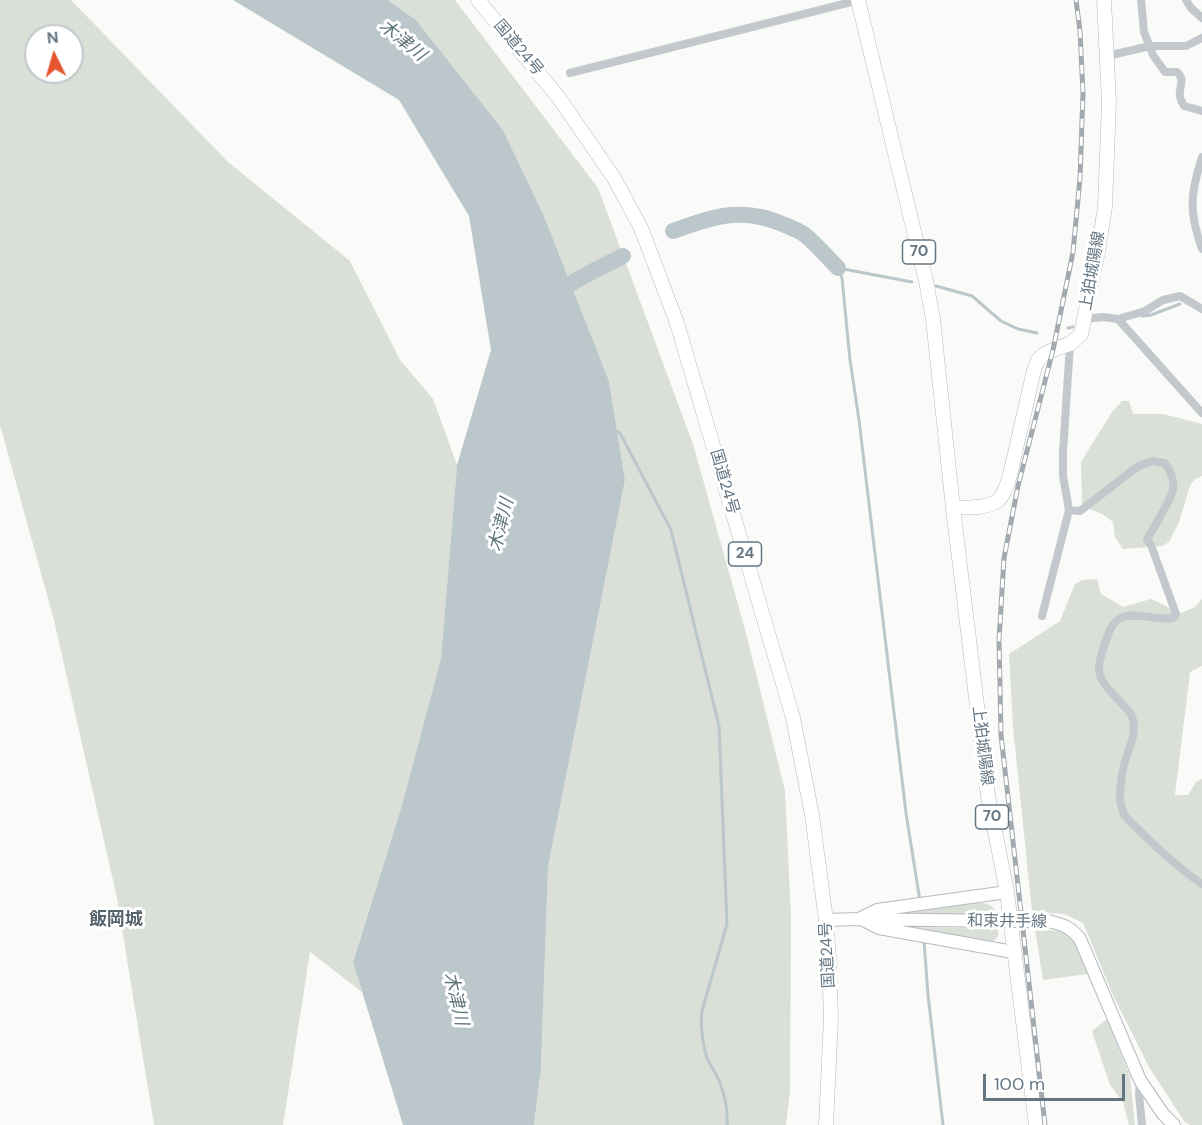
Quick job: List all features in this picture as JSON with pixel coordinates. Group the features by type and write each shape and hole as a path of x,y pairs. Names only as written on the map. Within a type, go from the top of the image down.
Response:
{"main road":[{"name":"国道24号","path":"478,0 559,98 614,178 641,228 677,323 793,718 812,815 826,920 831,1018 826,1125"},
{"name":"上狛城陽線","path":"859,0 933,319 988,796 1007,892 1036,1125"},
{"name":"上狛城陽線","path":"1070,344 1081,334 1085,319 1104,207 1109,102 1104,0"},
{"path":"953,508 985,506 997,501 1005,491 1038,360 1043,355 1070,344"},
{"path":"860,919 877,910 1007,892"},
{"path":"860,919 879,928 1013,952"},
{"name":"和束井手線","path":"826,920 1048,921 1063,925 1080,939 1140,1080 1163,1114 1174,1125"}],"street":[{"path":"570,73 859,0"},
{"path":"1141,0 1144,32 1153,55 1165,72 1177,72 1181,76 1183,83 1180,100 1184,106 1202,111"},
{"path":"1186,0 1202,18"},
{"path":"1107,57 1150,46 1186,46 1202,38"},
{"path":"1202,157 1192,194 1192,206 1202,249"},
{"path":"1085,319 1103,317 1119,319 1145,311 1163,300 1180,296 1202,309"},
{"path":"1119,319 1202,413"},
{"path":"1042,616 1069,510 1063,476 1063,453 1070,344"},
{"path":"1069,510 1080,511 1137,467 1152,461 1165,463 1171,473 1174,484 1172,496 1147,539 1176,614 1173,618 1165,620 1132,616 1118,619 1109,630 1098,666 1104,685 1133,718 1132,738 1125,759 1121,784 1120,801 1125,815 1155,846 1202,884"},
{"path":"1140,1080 1142,1125"}],"shaded area":[{"path":"0,0 71,0 228,162 350,261 400,360 433,399 457,465 441,658 402,805 353,961 362,992 310,952 283,1125 154,1125 117,898 54,620 0,425"},
{"path":"388,0 455,0 598,188 693,444 746,633 785,791 791,916 790,1091 786,1125 534,1125 541,1068 548,867 625,480 609,381 544,216 503,130 416,20"},
{"path":"1122,401 1129,401 1133,414 1163,414 1202,424 1202,476 1195,479 1190,486 1179,522 1169,542 1162,546 1123,549 1115,537 1113,522 1102,514 1082,506 1081,462 1112,412"},
{"path":"1097,579 1101,594 1123,607 1151,599 1181,613 1195,607 1202,599 1202,666 1190,672 1175,795 1188,795 1196,782 1202,779 1202,1125 1190,1125 1184,1121 1149,1067 1113,995 1083,923 1064,914 1032,912 1013,727 1009,654 1060,621 1075,584 1083,580"},
{"path":"979,902 991,906 998,916 885,914"},
{"path":"916,927 998,929 998,933 991,943 917,932"},
{"path":"1035,930 1058,931 1069,936 1079,951 1088,974 1043,980"},
{"path":"1107,1019 1130,1077 1135,1125 1129,1125 1123,1102 1110,1085 1092,1031"}],"water":[{"name":"木津川","path":"233,0 388,0 416,20 503,130 544,216 609,381 625,480 548,867 541,1068 534,1125 403,1125 353,962 402,805 441,658 457,465 491,350 469,216 399,100"}],"waterway":[{"path":"673,231 729,215 770,219 803,234 838,268"},
{"path":"552,294 623,256"},
{"path":"838,268 842,278 906,813 920,901"},
{"path":"838,268 912,282"},
{"path":"936,286 972,296 1001,321 1018,329 1037,333"},
{"path":"1142,316 1180,304"},
{"path":"1068,328 1073,327"},
{"path":"616,431 620,433 671,530 719,726 727,924 702,1011 701,1023 707,1057 725,1098 727,1125"},
{"path":"924,941 943,1125"}],"railway":[{"path":"1045,1125 1001,735 999,640 1004,558 1018,486 1053,350 1073,252 1080,178 1083,93 1076,0"}],"district":[{"name":"飯岡城","path":"116,920"}]}
